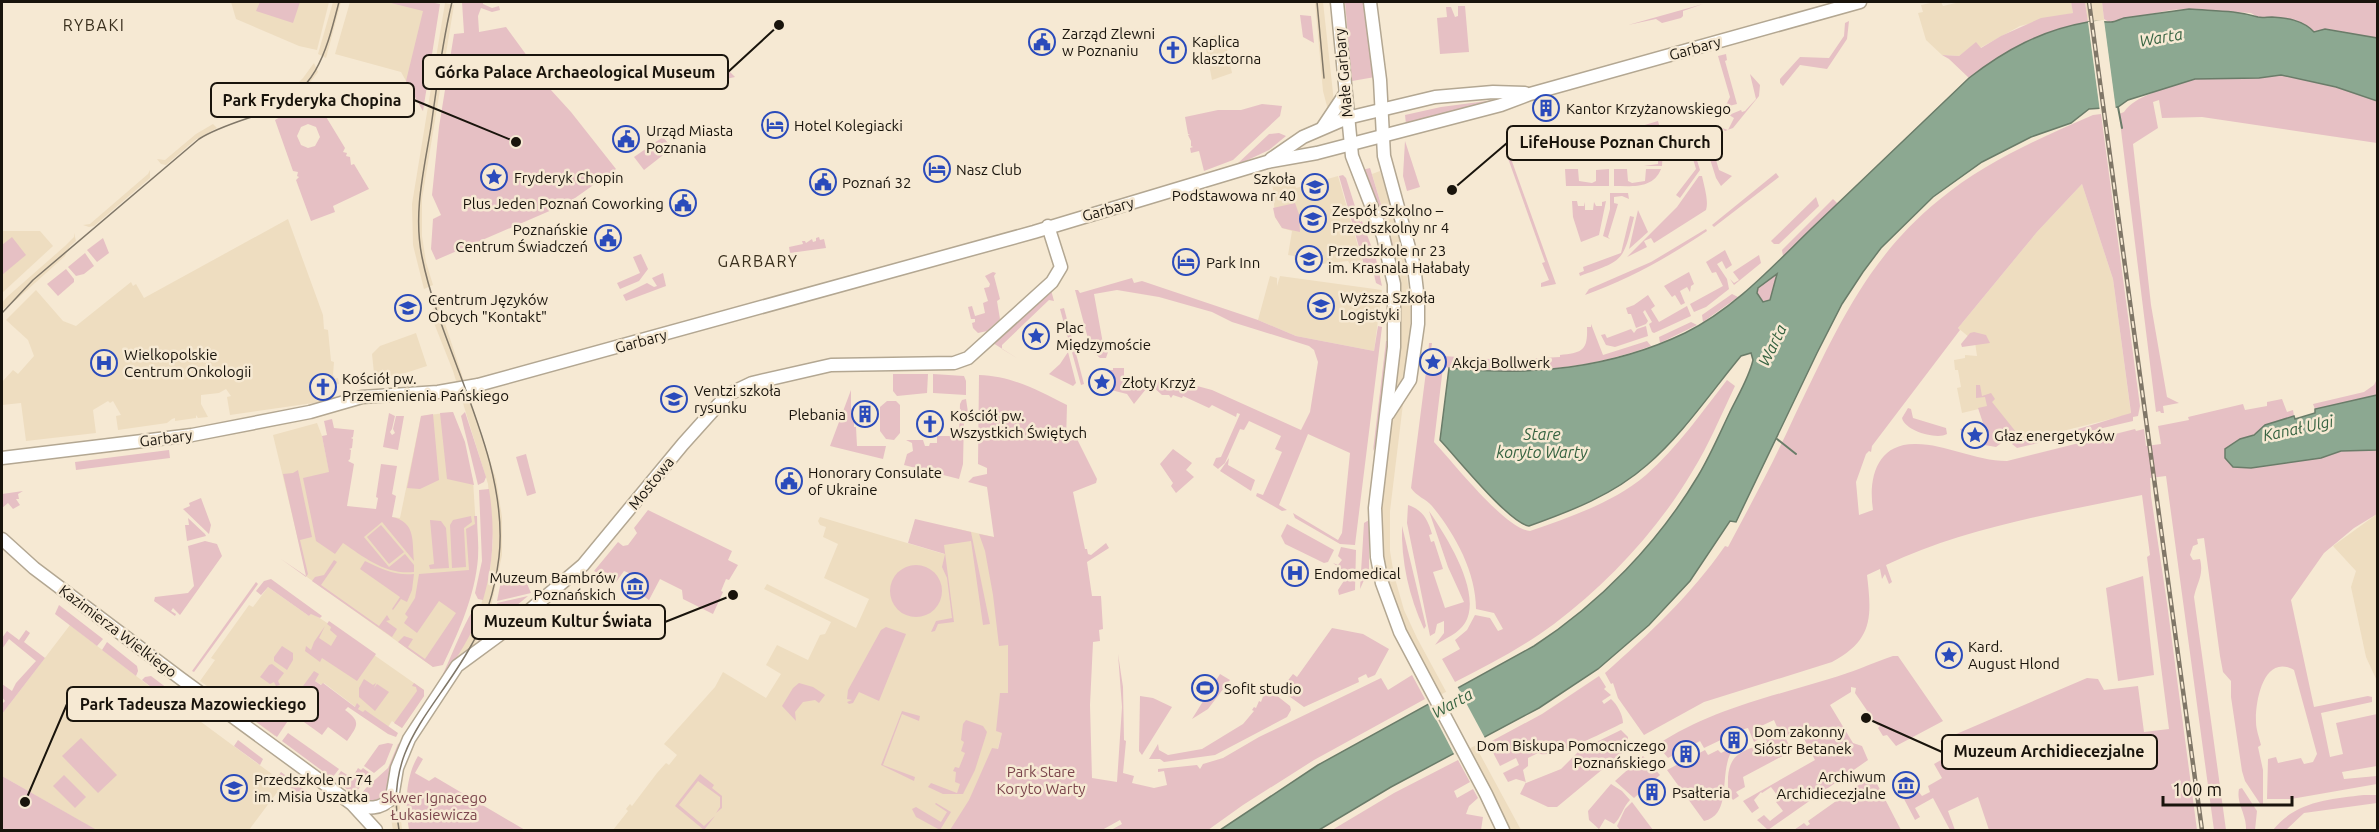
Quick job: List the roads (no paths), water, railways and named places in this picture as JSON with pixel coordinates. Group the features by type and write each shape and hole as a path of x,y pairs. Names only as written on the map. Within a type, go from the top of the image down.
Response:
{"street":[{"name":"Małe Garbary","path":"1337,2 1347,118 1354,165 1383,236 1394,284 1396,328 1375,508 1377,557 1392,615 1503,831"},
{"path":"1370,2 1380,80 1382,136 1390,182 1414,266 1418,317 1410,380 1386,416"},
{"name":"Garbary","path":"2,458 192,435 310,412 360,397 438,392 469,387 844,285 1268,162 1317,153 1502,105 1530,94 1860,2"},
{"name":"Garbary","path":"1268,162 1303,137 1347,118 1455,95 1493,92 1530,94"},
{"path":"1323,127 1345,94"},
{"name":"Mostowa","path":"353,804 364,808 377,808 392,798 397,768 409,739 457,666 510,627 591,556 689,437 727,395 752,383 831,364 954,363 964,360 988,342 1052,282 1060,267 1048,226"},
{"name":"Kazimierza Wielkiego","path":"2,539 34,568 353,804"},
{"path":"353,804 376,831"}],"water":[{"path":"2189,9 2224,11 2289,19 2300,22 2314,32 2325,29 2377,38 2377,101 2336,87 2281,75 2259,78 2195,79 2128,100 2118,107 2089,109 2071,123 2031,137 1982,162 1933,197 1881,248 1863,272 1842,304 1817,353 1736,522 1730,521 1690,581 1649,625 1598,669 1539,708 1391,787 1319,830 1220,830 1318,765 1534,646 1582,611 1646,548 1682,501 1710,453 1746,381 1753,360 1751,353 1741,356 1673,440 1634,476 1606,494 1529,526 1509,514 1440,440 1449,368 1509,371 1570,367 1629,354 1685,333 1720,312 1752,286 1969,78 2010,50 2055,30 2088,22 2113,22 2124,18","holes":["1777,274 1770,300 1763,302 1757,293 1758,288"]},
{"name":"Kanał Ulgi","path":"2377,395 2377,450 2341,451 2321,458 2251,468 2233,467 2225,458 2225,449 2240,439 2254,435 2265,425 2294,416 2295,419 2315,413 2315,409"}],"waterway":[{"path":"2118,107 2122,128"},
{"path":"1777,439 1796,454"}],"tram line":[{"path":"2,313 33,280 199,139 281,105 296,94 316,69 329,38 339,2"},
{"path":"399,830 396,802 398,777 404,755 414,734 454,674 479,629 492,594 499,557 500,520 494,482 472,406 431,293 420,241 419,208 423,175 452,2"},
{"path":"1317,2 1324,78"}],"railway":[{"path":"2089,2 2202,830"}],"place":[{"name":"Górka Palace Archaeological Museum","path":"779,25"},
{"name":"Zarząd Zlewni w Poznaniu","path":"1042,42"},
{"name":"Kaplica klasztorna","path":"1173,50"},
{"name":"Kantor Krzyżanowskiego","path":"1546,108"},
{"name":"Hotel Kolegiacki","path":"775,125"},
{"name":"Urząd Miasta Poznania","path":"626,139"},
{"name":"Park Fryderyka Chopina","path":"516,142"},
{"name":"Nasz Club","path":"937,169"},
{"name":"Fryderyk Chopin","path":"494,177"},
{"name":"Poznań 32","path":"823,182"},
{"name":"Szkoła Podstawowa nr 40","path":"1315,187"},
{"name":"LifeHouse Poznan Church","path":"1452,190"},
{"name":"Plus Jeden Poznań Coworking","path":"683,203"},
{"name":"Zespół Szkolno – Przedszkolny nr 4","path":"1313,219"},
{"name":"Poznańskie Centrum Świadczeń","path":"608,238"},
{"name":"Przedszkole nr 23 im. Krasnala Hałabały","path":"1309,259"},
{"name":"Park Inn","path":"1186,262"},
{"name":"Wyższa Szkoła Logistyki","path":"1321,306"},
{"name":"Centrum Języków Obcych \"Kontakt\"","path":"408,308"},
{"name":"Plac Międzymoście","path":"1036,336"},
{"name":"Akcja Bollwerk","path":"1433,362"},
{"name":"Wielkopolskie Centrum Onkologii","path":"104,363"},
{"name":"Złoty Krzyż","path":"1102,382"},
{"name":"Kościół pw. Przemienienia Pańskiego","path":"323,387"},
{"name":"Ventzi szkoła rysunku","path":"674,399"},
{"name":"Plebania","path":"865,414"},
{"name":"Kościół pw. Wszystkich Świętych","path":"930,424"},
{"name":"Głaz energetyków","path":"1975,435"},
{"name":"Honorary Consulate of Ukraine","path":"789,481"},
{"name":"Endomedical","path":"1295,573"},
{"name":"Muzeum Bambrów Poznańskich","path":"635,586"},
{"name":"Muzeum Kultur Świata","path":"733,595"},
{"name":"Kard. August Hlond","path":"1949,655"},
{"name":"Sofit studio","path":"1205,688"},
{"name":"Muzeum Archidiecezjalne","path":"1866,718"},
{"name":"Dom zakonny Sióstr Betanek","path":"1734,740"},
{"name":"Dom Biskupa Pomocniczego Poznańskiego","path":"1686,754"},
{"name":"Archiwum Archidiecezjalne","path":"1906,785"},
{"name":"Przedszkole nr 74 im. Misia Uszatka","path":"234,788"},
{"name":"Psałteria","path":"1652,792"},
{"name":"Park Tadeusza Mazowieckiego","path":"25,802"}],"district":[{"name":"RYBAKI","path":"94,25"},
{"name":"GARBARY","path":"758,261"}],"water label":[{"name":"Warta","path":"2161,37"},
{"name":"Warta","path":"1772,345"},
{"name":"Stare koryto Warty","path":"1542,443"},
{"name":"Warta","path":"1452,703"}],"park label":[{"name":"Park Stare Koryto Warty","path":"1041,780"},
{"name":"Skwer Ignacego Łukasiewicza","path":"434,806"}]}
